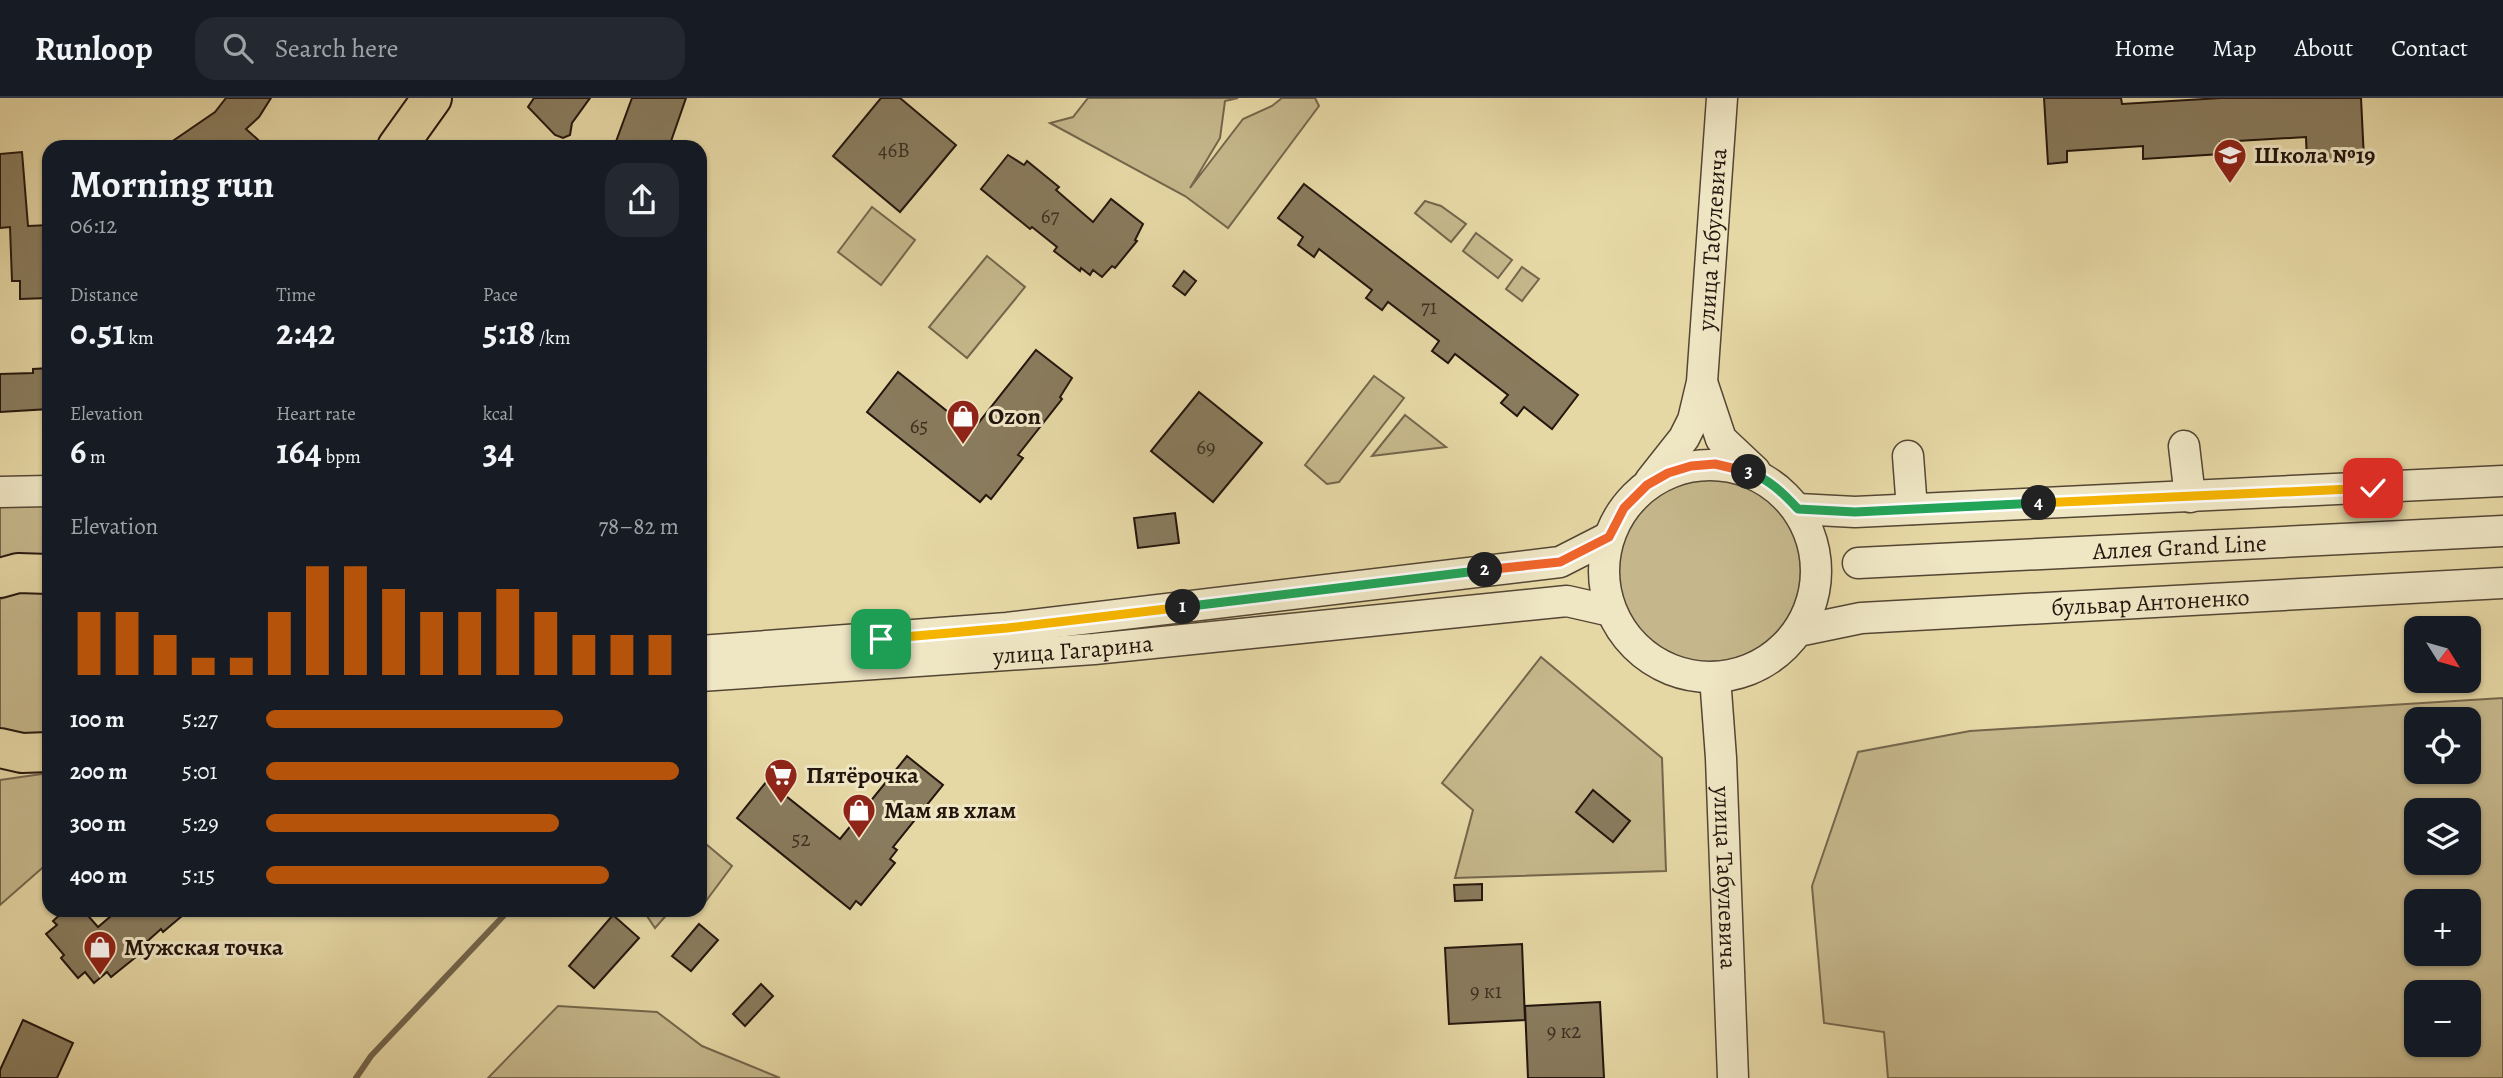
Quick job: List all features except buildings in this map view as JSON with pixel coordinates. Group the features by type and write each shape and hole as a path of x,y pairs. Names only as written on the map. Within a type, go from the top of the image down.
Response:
{"main road":[{"path":"402,140 432,98"},
{"path":"0,578 18,573 42,573"},
{"path":"0,748 22,753 42,752"}],"street":[{"name":"улица Табулевича","path":"1647,485 1684,438 1693,420 1702,382 1722,98"},
{"name":"улица Табулевича","path":"1702,382 1721,439 1761,476"},
{"path":"2185,446 2189,497"},
{"path":"1908,456 1912,509"},
{"path":"1715,464 1738,467 1761,476 1781,491 1798,509 1812,538 1817,570 1812,602 1798,631 1776,655 1747,671 1715,677 1689,676 1664,667 1642,653 1624,634 1611,611 1604,574 1609,537 1624,508 1647,485 1679,469 1715,464"},
{"path":"1798,509 1855,512 2503,481"},
{"path":"0,492 42,491"},
{"name":"Аллея Grand Line","path":"1858,563 2503,531"},
{"name":"улица Гагарина","path":"707,650 1007,628 1560,562 1609,537"},
{"name":"бульвар Антоненко","path":"1798,631 1861,618 2503,583"},
{"name":"улица Гагарина","path":"707,676 1094,649 1567,601 1611,611"},
{"name":"улица Табулевича","path":"1715,677 1732,1078"},
{"path":"0,763 42,754"}],"shaded area":[{"path":"1088,98 1238,98 1225,101 1220,138 1190,188 1243,119 1272,106 1282,98 1315,98 1319,106 1228,228 1185,196 1050,123 1073,117"},
{"path":"1425,201 1441,206 1466,224 1451,242 1415,213"},
{"path":"872,207 915,240 881,285 838,252"},
{"path":"1476,233 1512,260 1498,278 1463,251"},
{"path":"987,256 1025,287 967,358 929,327"},
{"path":"1522,267 1539,279 1522,301 1506,289"},
{"path":"1374,376 1404,398 1339,482 1327,484 1305,465"},
{"path":"1405,415 1446,447 1372,456"},
{"path":"1709,478 1744,485 1774,505 1794,535 1801,570 1794,605 1774,635 1744,655 1709,662 1674,655 1644,635 1624,605 1617,570 1624,535 1644,505 1674,485"},
{"path":"42,504 42,556 0,559 0,506"},
{"path":"24,591 42,592 42,736 0,732 0,599"},
{"path":"1541,657 1662,758 1666,871 1455,878 1473,810 1442,783"},
{"path":"2503,698 2503,1078 1888,1078 1884,1032 1824,1023 1812,886 1858,752 1970,731"},
{"path":"42,774 42,868 0,905 0,780"},
{"path":"707,845 732,866 707,900"},
{"path":"648,917 665,917 655,928"},
{"path":"558,1006 657,1012 702,1046 780,1078 488,1078"}],"waterway":[{"path":"356,1078 371,1056 502,917"}],"place":[{"name":"Школа №19","path":"2230,185"},
{"name":"Ozon","path":"963,446"},
{"name":"Пятёрочка","path":"781,805"},
{"name":"Мам яв хлам","path":"859,840"},
{"name":"Мужская точка","path":"100,977"}],"route":[{"path":"881,639 1007,628 1560,562 1609,537 1624,508 1647,485 1668,473 1691,466 1715,464 1738,467 1761,476 1781,491 1798,509 1855,512 2373,488"}]}
